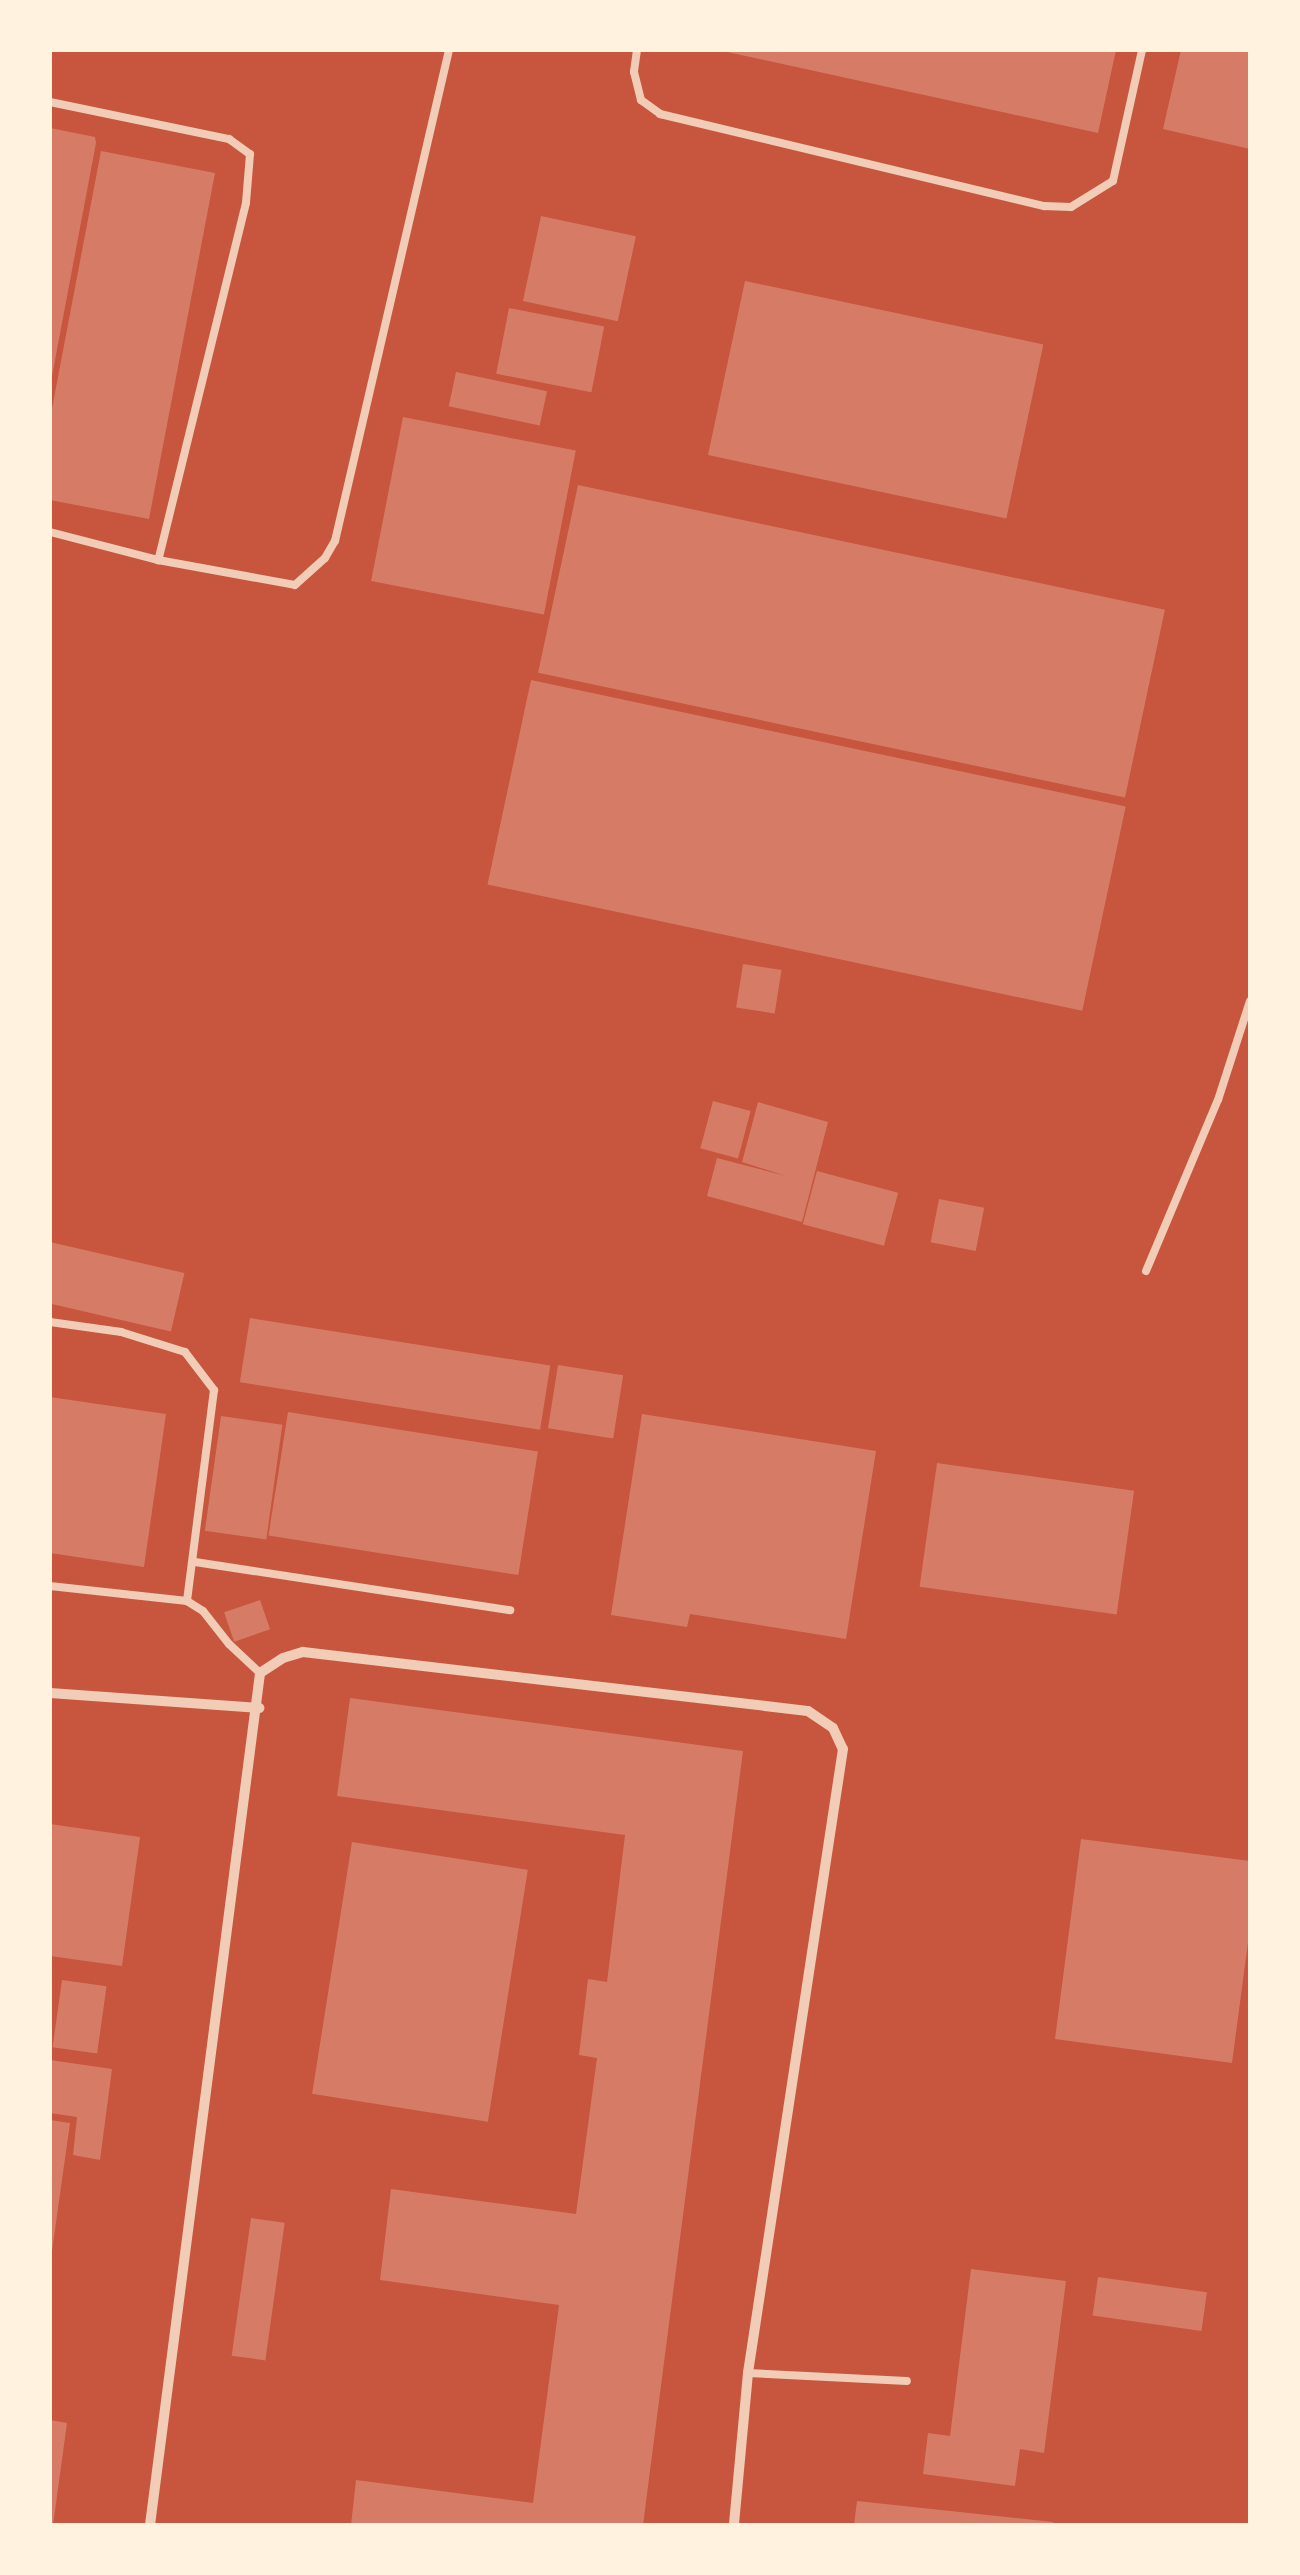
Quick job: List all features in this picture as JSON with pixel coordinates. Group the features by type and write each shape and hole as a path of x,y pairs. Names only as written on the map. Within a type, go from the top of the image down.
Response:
{"street":[{"path":"150,2525 259,1708 260,1673 283,1658 304,1652 808,1711 833,1728 843,1749 748,2373 734,2525"},
{"path":"50,1693 259,1708"}],"lane":[{"path":"50,532 158,560 295,586 315,570 335,540 448,50"},
{"path":"637,50 634,72 641,100 660,114 1044,206 1072,207 1114,181 1142,50"},
{"path":"50,102 229,139 250,154 246,203 158,560"},
{"path":"1146,1270 1218,1100 1250,1000"},
{"path":"50,1322 122,1332 184,1352 214,1390 187,1601"},
{"path":"195,1562 510,1610"},
{"path":"50,1586 187,1601 204,1611 229,1644 260,1673"},
{"path":"748,2373 907,2381"}],"building":[{"path":"718,50 1116,50 1098,133"},
{"path":"1181,50 1250,50 1250,149 1163,129"},
{"path":"50,128 95,137 96,143 52,376"},
{"path":"101,151 215,173 149,519 50,500 50,419"},
{"path":"541,216 636,236 618,321 523,301"},
{"path":"745,281 1043,344 1006,519 708,455"},
{"path":"509,308 604,327 591,392 496,374"},
{"path":"456,372 547,391 540,426 449,406"},
{"path":"403,417 576,451 544,615 371,581"},
{"path":"578,485 1165,610 1125,798 538,673"},
{"path":"531,680 1126,806 1082,1011 488,884"},
{"path":"743,964 782,970 775,1014 736,1007"},
{"path":"713,1101 751,1111 738,1158 700,1148"},
{"path":"758,1102 828,1122 802,1222 707,1196 717,1158 786,1176 742,1162"},
{"path":"817,1171 898,1193 884,1246 803,1224"},
{"path":"939,1199 984,1208 976,1251 931,1242"},
{"path":"50,1242 184,1273 171,1332 50,1304"},
{"path":"250,1318 550,1366 540,1430 240,1382"},
{"path":"558,1365 623,1375 613,1439 548,1428"},
{"path":"50,1397 166,1414 144,1567 50,1553"},
{"path":"288,1412 538,1452 518,1575 268,1535"},
{"path":"642,1414 876,1451 846,1639 690,1614 687,1627 611,1615"},
{"path":"221,1416 282,1425 266,1539 205,1531"},
{"path":"937,1463 1134,1491 1117,1614 920,1587"},
{"path":"260,1600 270,1629 234,1642 224,1612"},
{"path":"350,1698 743,1751 643,2525 351,2525 356,2480 533,2503 559,2305 380,2280 391,2189 576,2214 597,2058 579,2055 588,1979 607,1982 625,1835 337,1796"},
{"path":"50,1824 140,1837 122,1966 50,1956"},
{"path":"1081,1839 1250,1861 1250,1927 1232,2063 1055,2039"},
{"path":"352,1842 528,1870 488,2122 312,2094"},
{"path":"62,1980 107,1986 97,2054 53,2047"},
{"path":"50,2060 112,2069 100,2160 73,2155 77,2117 50,2113"},
{"path":"50,2120 70,2123 52,2251 50,2251"},
{"path":"251,2218 285,2223 265,2360 232,2356"},
{"path":"971,2269 1066,2281 1044,2453 1020,2449 1015,2486 923,2474 928,2433 950,2436"},
{"path":"1098,2277 1207,2292 1202,2331 1093,2316"},
{"path":"50,2420 67,2423 53,2525 50,2525"},
{"path":"857,2501 1053,2522 1053,2525 854,2525"}]}
